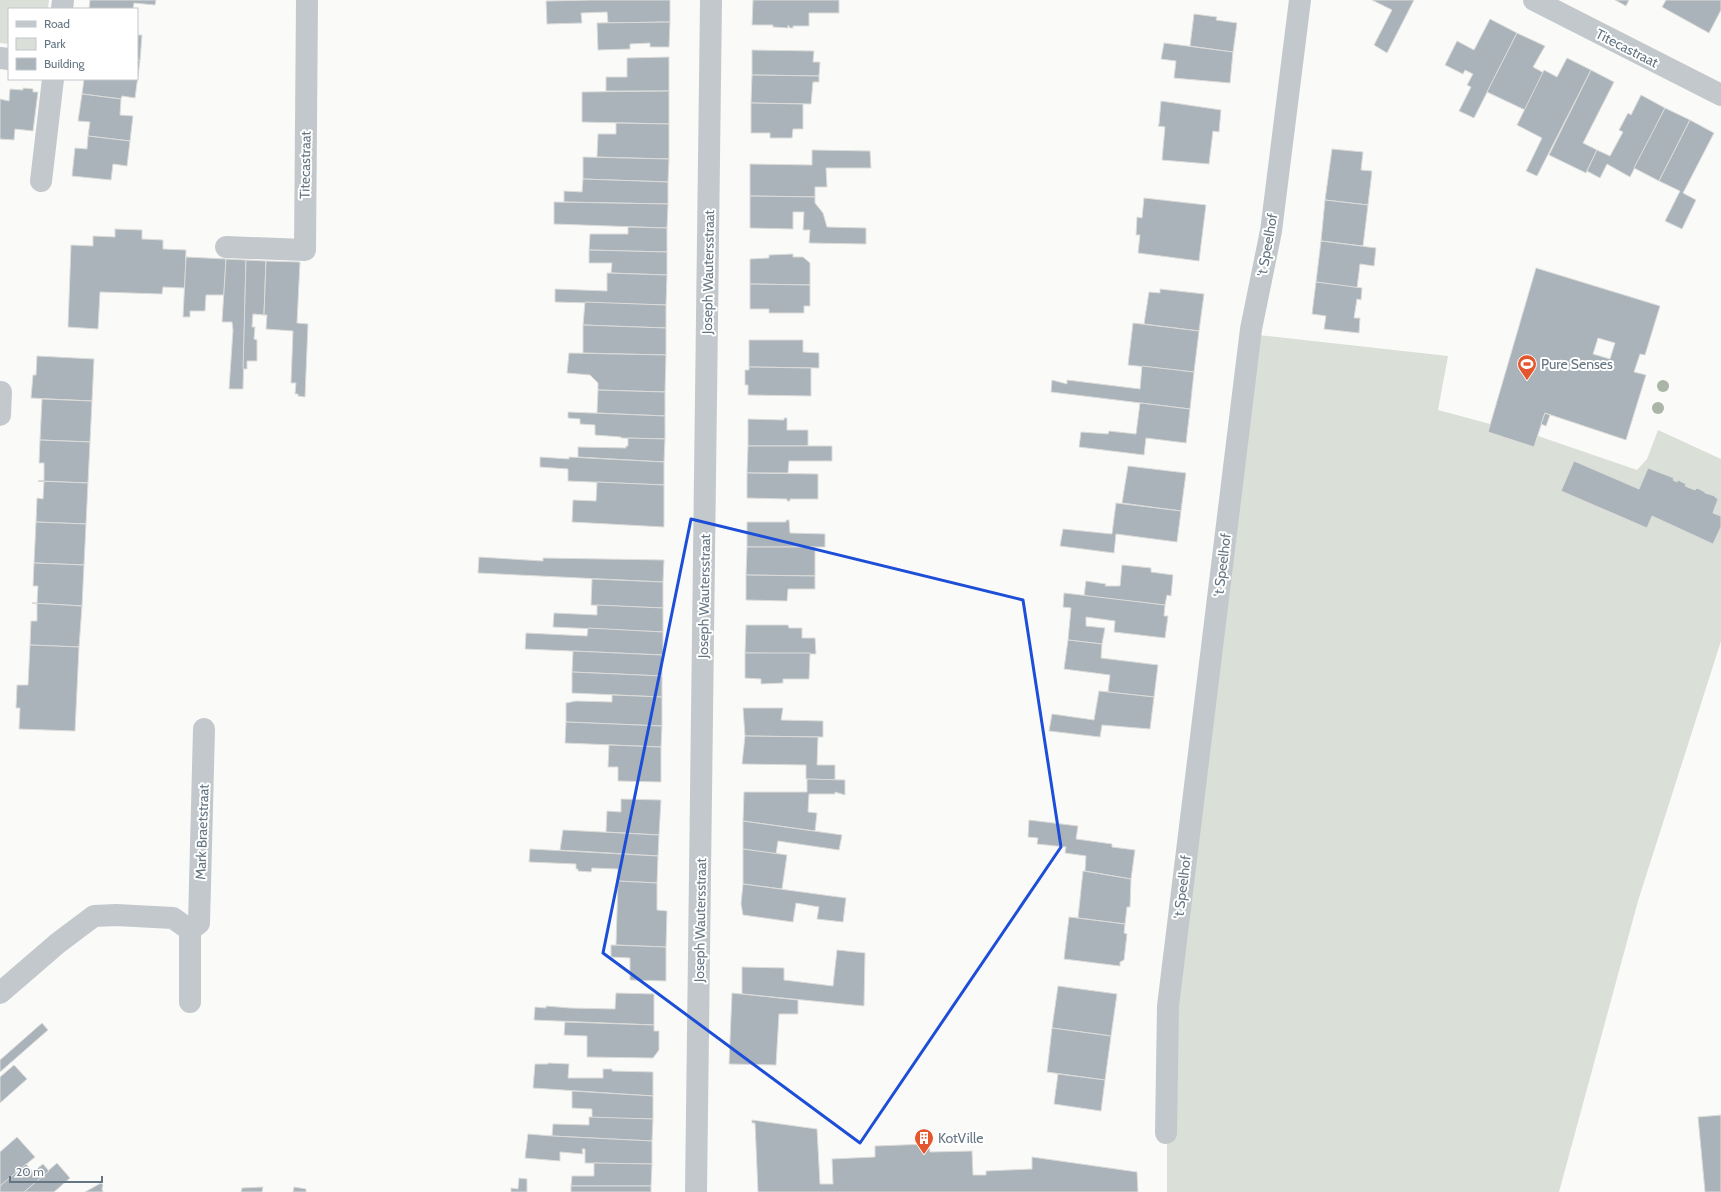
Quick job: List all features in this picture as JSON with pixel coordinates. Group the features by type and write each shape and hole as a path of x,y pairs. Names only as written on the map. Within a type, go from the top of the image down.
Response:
{"street":[{"name":"Titecastraat","path":"226,247 304,250 307,0"},
{"name":"Joseph Wautersstraat","path":"696,1192 711,0"},
{"name":"'t Speelhof","path":"1166,1133 1168,1006 1251,329 1271,231 1300,0"},
{"name":"Titecastraat","path":"1534,0 1721,95"},
{"path":"41,181 53,80"},
{"path":"0,415 1,392"},
{"name":"Mark Braetstraat","path":"190,930 199,923 204,729"},
{"path":"0,993 58,943 94,916 116,915 173,918 190,930 190,1002"}],"highlighted area":[{"path":"691,519 1023,600 1061,847 860,1143 603,953"}],"green space":[{"path":"0,0 49,0 48,8 8,8 8,44 0,43"},
{"path":"1258,335 1448,356 1438,410 1490,424 1488,432 1534,447 1538,436 1637,470 1647,459 1658,430 1721,459 1721,641 1638,901 1559,1192 1167,1192 1167,1134 1177,1000"}],"building":[{"path":"90,0 156,0 155,5 134,3 133,8 89,8"},
{"path":"670,0 670,22 608,23 607,12 581,13 582,23 547,24 546,1"},
{"path":"753,0 839,0 839,13 809,13 809,26 793,26 793,28 790,28 788,25 788,28 773,27 773,25 752,25"},
{"path":"1372,0 1414,0 1387,53 1374,45 1392,10"},
{"path":"1615,0 1629,0 1626,6"},
{"path":"1666,0 1721,0 1721,10 1709,33 1662,7"},
{"path":"1194,14 1217,17 1216,20 1237,23 1233,52 1190,46"},
{"path":"1490,19 1517,33 1474,118 1459,111 1471,87 1467,85 1473,74 1465,70 1463,74 1445,65 1457,41 1474,50"},
{"path":"670,22 669,47 650,47 650,43 630,44 630,49 598,50 597,23"},
{"path":"1517,33 1545,46 1533,67 1544,73 1525,110 1487,92"},
{"path":"138,35 142,35 140,61 138,60"},
{"path":"1164,43 1233,52 1230,83 1174,78 1176,61 1161,59"},
{"path":"752,50 814,51 813,62 820,62 819,76 752,75"},
{"path":"669,57 669,91 606,91 606,77 627,77 627,58"},
{"path":"1567,58 1591,70 1537,176 1526,171 1542,138 1517,125 1544,70 1557,77"},
{"path":"138,60 140,61 138,76"},
{"path":"1591,70 1614,82 1583,143 1597,150 1586,173 1549,155"},
{"path":"752,75 819,76 819,82 813,82 811,104 751,103"},
{"path":"84,80 137,80 135,98 122,96 121,99 82,94"},
{"path":"23,88 33,89 33,92 38,92 33,131 15,129 14,140 0,139 0,99 9,101 10,89 23,90"},
{"path":"669,91 669,124 582,122 582,92"},
{"path":"82,94 121,99 120,115 133,116 130,141 88,136 90,122 78,121"},
{"path":"1641,95 1665,108 1630,177 1607,164 1600,178 1587,171 1597,150 1610,156 1623,132 1619,130 1628,113 1631,115"},
{"path":"1161,101 1221,110 1219,132 1213,131 1209,164 1162,160 1165,127 1158,126"},
{"path":"751,103 803,104 803,129 793,129 792,138 770,138 770,133 751,133"},
{"path":"1665,108 1690,120 1659,181 1634,168"},
{"path":"1690,120 1714,133 1683,193 1696,200 1682,229 1665,221 1680,191 1659,181"},
{"path":"616,123 669,124 669,159 597,157 598,134 616,134"},
{"path":"88,136 130,141 127,166 113,164 111,180 72,176 75,148 87,149"},
{"path":"1332,149 1363,152 1361,170 1372,171 1368,205 1325,200"},
{"path":"812,150 870,151 871,168 826,168 827,187 815,187 815,197 750,196 750,164 812,165"},
{"path":"583,157 669,159 668,182 583,179"},
{"path":"583,179 668,182 668,204 564,202 564,191 582,192"},
{"path":"750,196 815,197 815,203 823,213 827,227 866,228 866,244 809,243 810,230 803,230 804,212 793,212 793,229 750,228"},
{"path":"1144,198 1206,205 1199,261 1138,253 1140,235 1136,235 1137,217 1142,218"},
{"path":"1325,200 1368,205 1363,246 1321,241"},
{"path":"554,202 668,204 667,228 554,224"},
{"path":"628,227 667,228 667,252 589,250 590,234 628,234"},
{"path":"115,229 142,230 142,239 163,240 163,249 186,250 185,288 163,287 162,294 100,292 98,329 68,327 71,245 93,246 93,236 115,237"},
{"path":"1321,241 1376,248 1374,266 1360,264 1357,288 1316,282"},
{"path":"589,250 667,252 667,275 611,273 612,263 589,263"},
{"path":"793,254 793,257 803,257 810,263 810,285 750,284 750,259 769,258 769,255"},
{"path":"186,257 226,259 224,295 206,295 205,311 190,311 190,317 183,317"},
{"path":"226,259 246,260 243,389 229,389 233,330 232,322 222,322"},
{"path":"246,260 266,261 264,315 253,314 252,327 255,327 254,339 257,340 257,361 247,361 247,369 243,369"},
{"path":"266,261 300,262 297,323 308,324 305,397 295,394 296,383 291,383 293,331 266,329 267,315 264,315"},
{"path":"1536,268 1660,306 1645,355 1640,354 1634,372 1646,375 1626,440 1545,413 1534,447 1488,432","holes":["1598,338 1615,343 1610,359 1593,354"]},
{"path":"607,273 667,275 666,305 555,302 555,289 607,291"},
{"path":"1316,282 1362,288 1361,300 1357,299 1354,318 1360,318 1359,333 1324,329 1326,316 1312,314"},
{"path":"750,284 810,285 810,306 804,306 804,313 769,313 769,309 750,309"},
{"path":"1160,289 1204,294 1199,331 1144,324 1149,292 1160,293"},
{"path":"585,302 666,305 666,328 583,325"},
{"path":"1133,323 1199,331 1194,372 1128,365"},
{"path":"583,325 666,328 666,355 583,353"},
{"path":"749,340 803,340 803,352 819,353 819,368 749,367"},
{"path":"569,353 666,355 665,392 598,390 598,383 590,375 567,373"},
{"path":"37,356 94,359 92,401 31,398 33,375 36,375"},
{"path":"1142,366 1194,372 1190,409 1051,392 1052,380 1067,384 1067,380 1140,389"},
{"path":"749,367 811,368 811,396 748,395 748,385 745,385 745,370 749,370"},
{"path":"598,390 665,392 665,416 597,413"},
{"path":"42,399 92,401 90,442 40,440"},
{"path":"1140,403 1190,409 1186,443 1146,438 1144,455 1079,447 1081,432 1108,434 1109,431 1136,434"},
{"path":"568,412 665,416 665,439 621,438 595,435 595,425 580,424 580,419 568,418"},
{"path":"1545,413 1550,415 1546,426 1541,424"},
{"path":"784,418 787,418 787,430 808,430 808,446 748,446 748,419 784,420"},
{"path":"628,438 665,439 664,462 578,457 578,447 626,448 626,446 628,446"},
{"path":"40,440 90,442 88,483 38,481 44,480 44,463 39,463"},
{"path":"748,446 832,446 832,461 789,461 788,473 747,473"},
{"path":"540,457 664,462 664,485 568,481 568,469 540,467"},
{"path":"1574,461 1639,489 1648,468 1674,478 1673,480 1677,482 1678,480 1686,484 1685,486 1695,490 1697,488 1705,493 1715,496 1718,499 1713,513 1721,516 1721,527 1713,544 1652,516 1647,528 1561,491"},
{"path":"1128,466 1186,473 1181,511 1122,503"},
{"path":"747,473 818,474 818,499 790,499 790,501 787,501 787,499 747,498"},
{"path":"44,481 88,483 86,524 36,522 37,498 43,499"},
{"path":"597,482 664,485 664,527 572,522 573,500 596,501"},
{"path":"1116,503 1181,511 1177,542 1116,534 1114,553 1060,546 1063,529 1112,534"},
{"path":"786,520 789,520 790,533 825,534 825,547 747,547 747,522 786,522"},
{"path":"36,522 86,524 84,565 34,563"},
{"path":"747,547 815,547 815,576 746,575"},
{"path":"479,557 543,561 543,558 664,560 663,582 478,573"},
{"path":"34,563 84,565 82,606 32,603 37,603 38,586 33,586"},
{"path":"1122,565 1151,568 1151,572 1173,575 1171,596 1167,595 1165,605 1084,596 1086,581 1106,584 1105,586 1120,586"},
{"path":"746,575 815,576 815,589 788,589 787,601 746,600"},
{"path":"592,579 663,582 663,608 591,605"},
{"path":"1064,593 1165,605 1164,616 1168,616 1165,638 1114,632 1115,621 1086,617 1086,626 1105,628 1102,644 1068,640 1071,608 1063,607"},
{"path":"32,603 82,606 79,647 30,645 31,621 37,621 37,604"},
{"path":"597,605 663,608 663,632 553,627 554,613 597,615"},
{"path":"746,625 788,625 789,628 802,628 802,638 815,638 816,654 745,653"},
{"path":"588,628 663,632 663,655 525,649 526,633 587,636"},
{"path":"1068,640 1102,644 1101,658 1158,665 1154,697 1108,692 1110,675 1064,669"},
{"path":"30,645 79,647 75,731 19,729 20,708 16,708 17,685 28,685"},
{"path":"573,651 662,655 662,676 572,672"},
{"path":"745,653 810,653 809,679 783,679 783,683 761,684 761,679 745,678"},
{"path":"572,672 662,676 662,697 572,693"},
{"path":"1099,691 1154,697 1150,729 1102,725 1100,737 1049,731 1052,714 1094,720"},
{"path":"612,695 662,697 662,726 566,722 566,703 576,701 612,702"},
{"path":"743,708 783,708 781,720 823,721 823,737 745,736"},
{"path":"566,722 662,726 661,747 565,743"},
{"path":"745,736 818,737 817,765 835,765 835,780 806,779 806,765 742,764"},
{"path":"609,745 661,747 661,782 618,781 618,767 608,767"},
{"path":"807,779 845,780 845,795 835,792 835,794 809,794 808,812 817,813 815,831 743,821 744,792 807,792"},
{"path":"621,799 661,800 659,835 606,832 607,811 621,812"},
{"path":"1029,820 1078,826 1076,839 1112,844 1112,847 1135,850 1131,879 1085,871 1086,856 1065,853 1066,847 1037,844 1038,838 1028,837"},
{"path":"743,821 842,835 839,850 778,841 776,854 743,849"},
{"path":"563,830 659,835 658,856 560,850"},
{"path":"530,849 658,856 657,883 617,881 618,869 592,868 591,872 578,871 578,869 576,869 576,864 529,862"},
{"path":"743,849 787,855 782,889 743,884"},
{"path":"1083,871 1131,879 1130,907 1127,907 1125,924 1078,918"},
{"path":"618,881 657,883 657,910 667,911 666,947 616,945"},
{"path":"743,884 846,898 843,922 817,919 819,907 796,903 793,922 743,915 741,904"},
{"path":"1069,917 1125,924 1124,933 1127,934 1124,960 1120,962 1120,966 1064,959"},
{"path":"611,945 666,947 666,981 630,980 630,958 611,957"},
{"path":"837,950 865,953 864,1006 742,994 742,967 784,968 784,980 833,986"},
{"path":"1058,986 1117,994 1111,1036 1052,1028"},
{"path":"616,993 654,994 654,1025 534,1020 535,1007 546,1008 546,1006 615,1009"},
{"path":"732,993 798,1000 798,1014 779,1014 776,1065 729,1064"},
{"path":"565,1022 654,1025 654,1031 659,1031 659,1050 653,1058 587,1057 587,1036 564,1035"},
{"path":"42,1023 48,1030 0,1072 0,1060"},
{"path":"1052,1028 1111,1036 1105,1080 1047,1072"},
{"path":"535,1064 569,1064 568,1078 603,1078 603,1069 612,1069 612,1071 653,1072 653,1096 533,1088"},
{"path":"14,1065 27,1079 0,1103 0,1077"},
{"path":"1058,1074 1105,1080 1101,1111 1054,1104"},
{"path":"572,1091 653,1096 653,1119 592,1118 592,1109 572,1108"},
{"path":"1721,1115 1721,1192 1705,1192 1698,1117"},
{"path":"589,1117 653,1119 652,1141 552,1136 553,1124 589,1125"},
{"name":"KotVille","path":"752,1120 817,1129 820,1184 833,1184 832,1159 875,1157 875,1146 929,1144 930,1152 972,1151 973,1175 986,1175 986,1171 1032,1169 1032,1157 1137,1172 1138,1192 758,1192 755,1123 752,1123"},
{"path":"528,1134 652,1141 652,1164 585,1163 585,1149 582,1149 583,1154 560,1152 560,1161 525,1158"},
{"path":"17,1137 35,1157 0,1186 0,1152"},
{"path":"57,1163 70,1178 54,1192 24,1192"},
{"path":"594,1163 652,1164 651,1186 571,1186 572,1176 594,1176"},
{"path":"26,1164 33,1172 43,1164 49,1171 24,1192 0,1192 0,1186"},
{"path":"519,1178 527,1179 527,1192 511,1192 511,1188 518,1189"},
{"path":"101,1183 103,1185 103,1192 85,1192"},
{"path":"571,1186 651,1186 651,1192 571,1192"},
{"path":"263,1187 262,1192 241,1192 242,1188"},
{"path":"294,1187 306,1189 306,1192 293,1192"}],"place":[{"name":"Pure Senses","path":"1527,381"},
{"name":"KotVille","path":"924,1155"}]}
